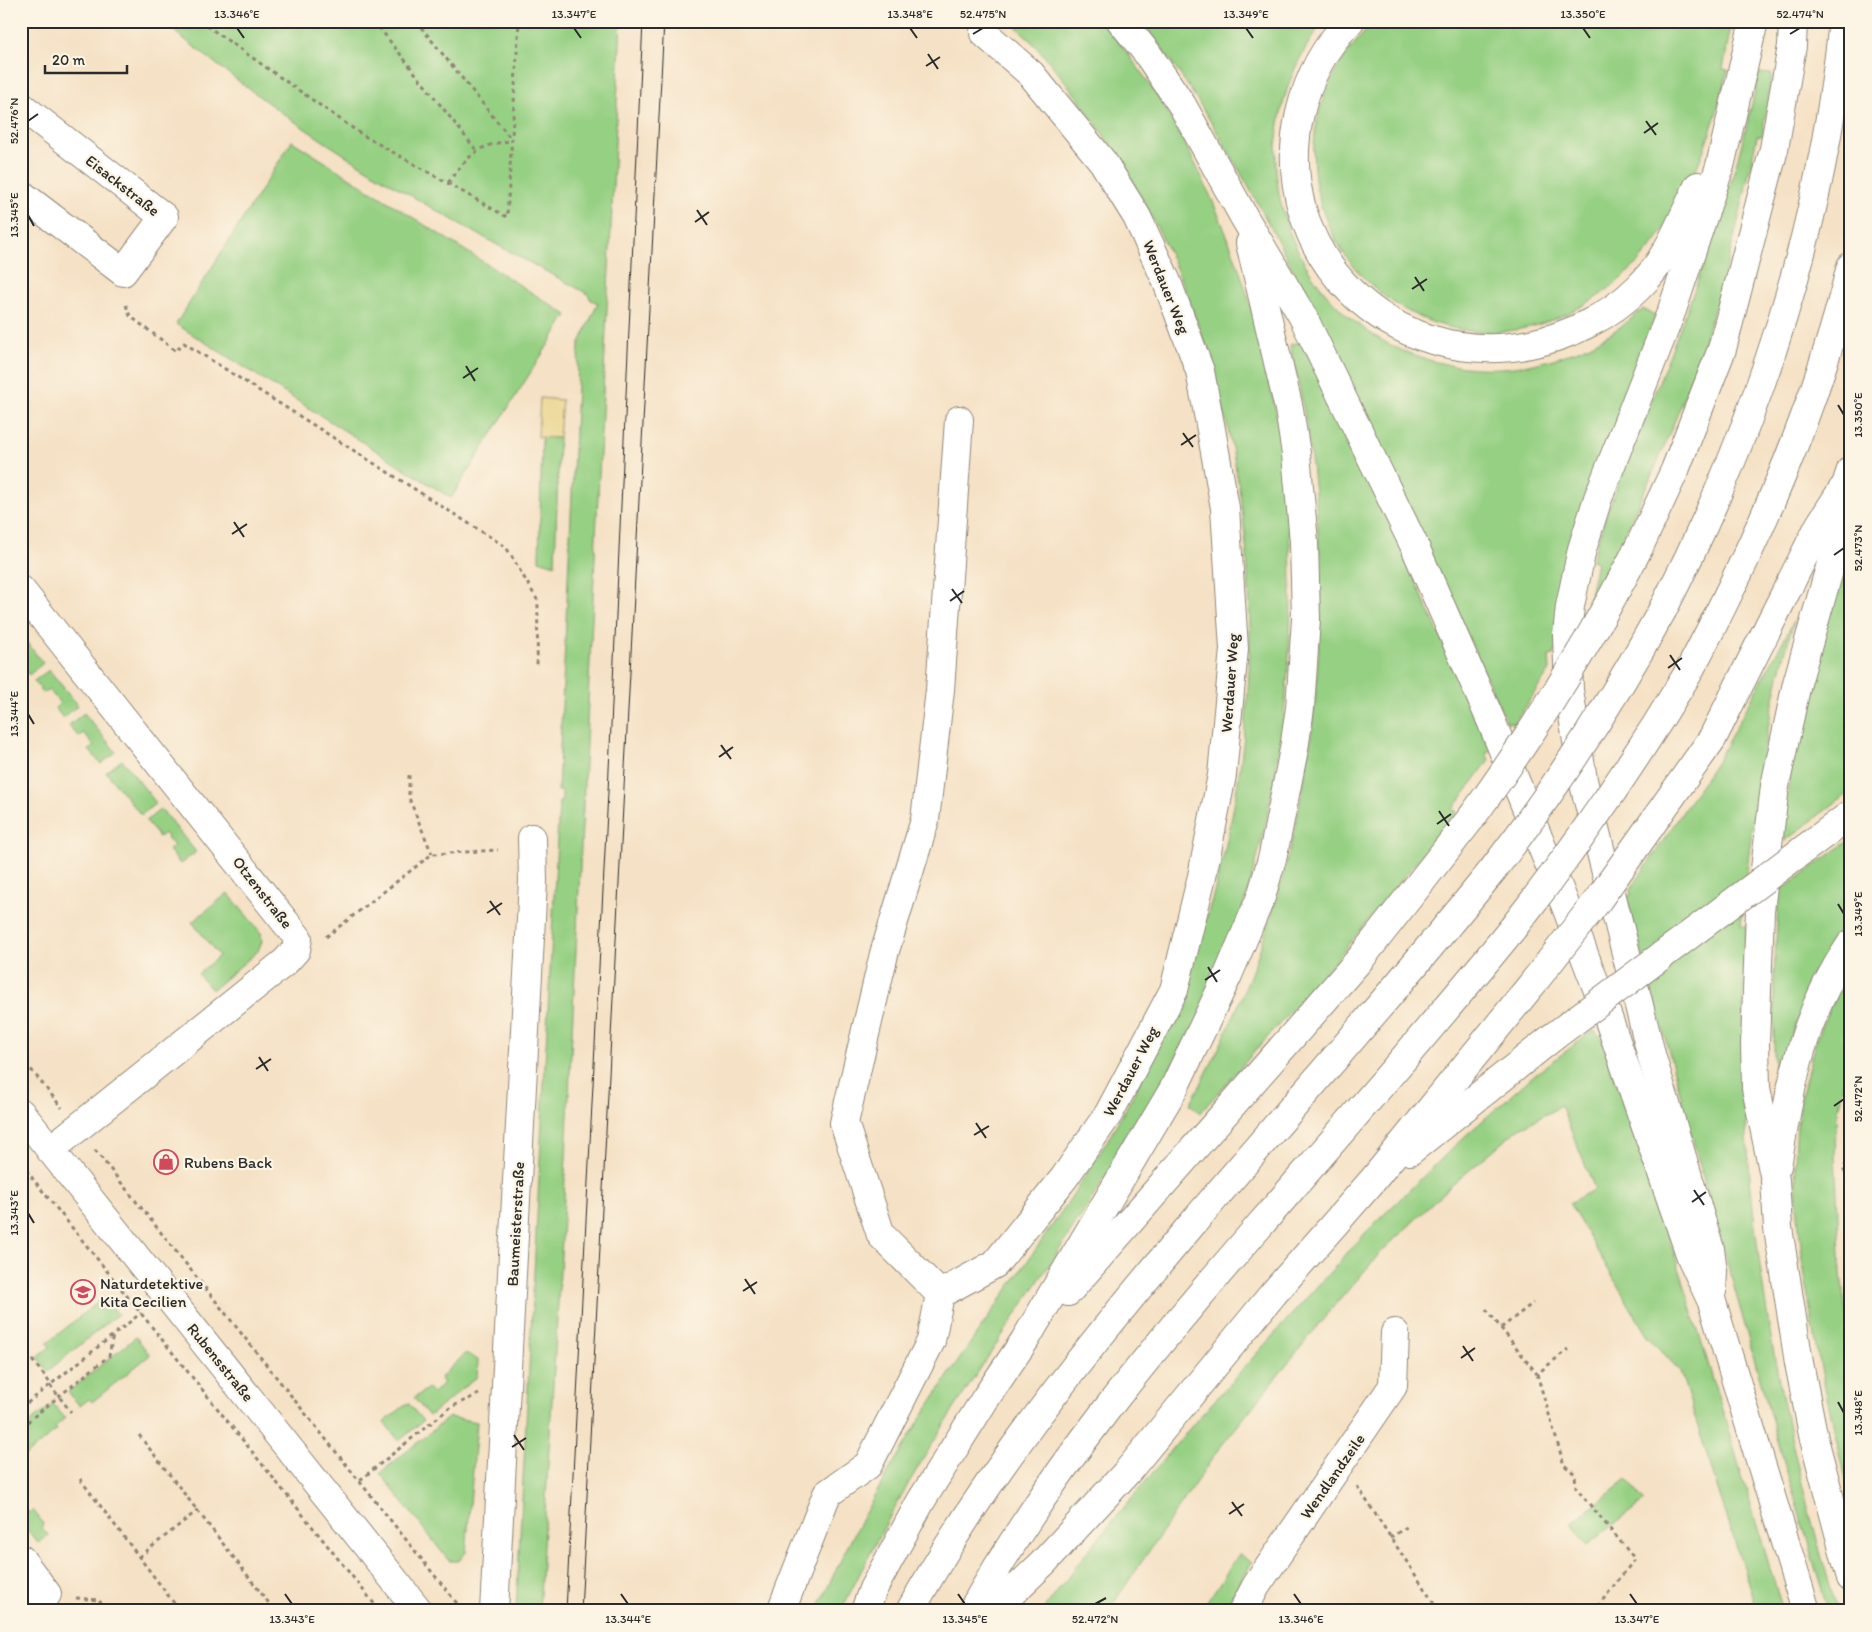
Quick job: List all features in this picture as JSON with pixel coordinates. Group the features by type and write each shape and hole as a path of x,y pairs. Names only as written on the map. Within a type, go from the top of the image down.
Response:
{"main road":[{"name":"Werdauer Weg","path":"940,1294 995,1264 1064,1178 1109,1113 1174,990 1202,876 1222,775 1234,649 1225,508 1212,435 1200,371 1167,282 1137,217 1103,162 1030,74 984,33 985,21"},
{"path":"1122,21 1182,105 1244,217 1303,317 1415,547 1489,714 1564,902 1616,1042 1691,1257 1712,1302 1806,1611"},
{"path":"1350,21 1341,30 1320,60 1305,91 1297,128 1294,166 1300,201 1314,241 1336,275 1360,301 1393,325 1426,340 1464,348 1507,348 1549,340 1586,326 1639,287 1668,250 1735,111"},
{"path":"1712,1302 1713,1271 1710,1248 1652,1058 1583,780 1572,720 1567,653 1570,606 1575,577 1590,523 1672,310 1720,166 1735,111 1754,21"},
{"path":"1025,1340 1361,958 1472,817 1525,743 1598,625 1640,547 1679,461 1722,350 1774,149 1789,67 1794,21"},
{"path":"910,1611 960,1528 1013,1449 1110,1321 1381,1006 1492,872 1584,745 1630,670 1663,609 1718,497 1765,375 1811,215 1839,64 1843,21"},
{"name":"Eisackstraße","path":"21,106 164,217 123,272 21,194"},
{"path":"865,1611 873,1589 921,1501 985,1399 1025,1340 1177,1081 1228,975 1260,897 1273,855 1294,749 1304,665 1305,600 1301,495 1282,373 1244,217"},
{"path":"972,1611 1011,1544 1131,1377 1212,1279 1445,1012 1513,928 1588,829 1652,734 1687,675 1758,533 1786,466 1812,395 1851,266"},
{"path":"781,1611 827,1494 868,1465 931,1341 940,1294 881,1235 844,1123 884,954 925,820 940,690 960,420"},
{"path":"993,1611 1043,1563 1127,1472 1274,1294 1373,1180 1598,900 1712,739 1819,526 1848,478"},
{"path":"1848,478 1840,532 1797,683 1775,786 1760,911 1755,1016 1756,1088 1775,1180 1778,1228 1799,1363 1814,1438 1851,1578"},
{"name":"Otzenstraße","path":"21,590 298,938 296,950 285,962 50,1150"},
{"path":"1373,1180 1553,1037 1851,814"},
{"name":"Baumeisterstraße","path":"494,1611 533,881 532,838"},
{"path":"1775,1180 1791,1083 1801,1046 1819,999 1851,944"},
{"name":"Rubensstraße","path":"21,1113 419,1611"},
{"name":"Wendlandzeile","path":"1243,1611 1256,1586 1393,1386 1395,1333"},
{"path":"21,1559 47,1594 28,1611"}],"path":[{"path":"200,21 361,134 507,217 519,21"},
{"path":"374,21 476,150"},
{"path":"416,21 512,140"},
{"path":"448,183 462,163 476,150 493,142 512,140"},
{"path":"126,305 130,316 176,351 184,343 506,547 538,601 537,667"},
{"path":"409,775 409,798 432,854"},
{"path":"322,940 432,854 498,850"},
{"path":"21,1058 64,1111"},
{"path":"93,1147 360,1480 462,1611"},
{"path":"1851,1156 1843,1169 1851,1181"},
{"path":"21,1164 380,1611"},
{"path":"1501,1328 1533,1303"},
{"path":"1486,1309 1537,1374 1564,1465 1575,1474 1576,1488 1635,1559 1594,1611"},
{"path":"21,1408 141,1313"},
{"path":"21,1427 109,1356 113,1335"},
{"path":"1537,1374 1568,1349"},
{"path":"32,1360 71,1412"},
{"path":"360,1480 451,1407 484,1392"},
{"path":"139,1435 275,1611"},
{"path":"1341,1463 1439,1611"},
{"path":"80,1479 180,1611"},
{"path":"139,1557 198,1510"},
{"path":"1390,1538 1408,1526"},
{"path":"76,1598 99,1600 102,1605"}],"green space":[{"path":"161,21 621,21 562,1239 539,1611 516,1611 559,802 562,801 562,791 558,791 579,345 598,303 591,300 588,294 471,230 356,162 267,102"},
{"path":"1010,21 1103,21 1164,107 1216,209 1254,319 1279,433 1290,549 1288,667 1274,783 1246,896 1207,1003 1195,1026 1085,1211 946,1421 899,1500 841,1611 817,1611 845,1551 921,1417 1091,1167 1142,1078 1184,984 1216,886 1237,786 1248,684 1249,581 1238,479 1215,378 1204,342 1177,271 1162,237 1127,171 1107,139 1068,85 1040,51"},
{"path":"1141,21 1324,21 1301,57 1285,96 1276,153 1279,196 1292,238 1320,286 1357,323 1400,350 1448,365 1499,368 1549,360 1598,341 1643,309 1655,315 1645,343 1554,655 1549,656 1550,670 1513,725 1512,721 1507,723 1380,444 1298,279 1226,146 1186,82"},
{"path":"1376,21 1732,21 1723,69 1728,70 1710,133 1684,194 1668,223 1648,250 1626,274 1600,295 1574,310 1533,326 1489,332 1451,328 1416,315 1385,296 1358,271 1336,241 1322,208 1314,172 1315,134 1322,102 1335,72 1344,58 1353,45"},
{"path":"1759,73 1772,74 1762,136 1757,136 1731,249 1700,354 1657,464 1624,535 1588,605 1597,562 1592,560 1599,537 1615,491 1689,304 1716,228 1740,151"},
{"path":"292,141 567,315 451,498 176,324"},
{"path":"1301,341 1394,533 1491,751 1486,753 1489,760 1453,809 1457,812 1330,967 1200,1113 1190,1104 1234,1016 1268,925 1294,830 1311,734 1319,637 1319,539 1309,441 1290,345"},
{"path":"542,437 559,438 555,565 539,560"},
{"path":"1851,532 1851,795 1848,793 1785,841 1785,838 1780,837 1799,722"},
{"path":"1794,621 1775,696 1760,772 1741,925 1746,926 1743,1012 1745,1099 1751,1185 1761,1272 1775,1359 1793,1444 1814,1528 1838,1611 1828,1611 1725,1255 1627,897 1631,895 1630,890 1719,758"},
{"path":"21,635 43,663 29,675 21,665 25,659 21,655"},
{"path":"49,670 78,705 63,718 55,708 60,703 49,690 44,693 34,681"},
{"path":"84,713 116,752 101,764 89,750 94,746 84,733 79,737 69,725"},
{"path":"122,760 156,803 141,815 106,772"},
{"path":"161,809 196,852 180,864 169,850 174,846 164,833 159,837 146,821"},
{"path":"1851,839 1851,922 1840,937 1795,1025 1783,1062 1778,1061 1776,1069 1774,1069 1774,974 1779,892"},
{"path":"228,893 261,933 262,941 258,951 212,990 198,974 219,956 192,922"},
{"path":"1851,968 1851,1060 1843,1083 1836,1124 1835,1156 1841,1273 1851,1351 1851,1499 1827,1398 1808,1296 1799,1227 1795,1159 1797,1124 1813,1050 1825,1018"},
{"path":"1594,1030 1601,1037 1681,1274 1783,1611 1757,1611 1680,1371 1648,1337 1569,1203 1595,1189 1561,1106 1517,1130 1452,1185 1381,1252 1325,1317 1218,1450 1108,1611 1043,1611 1086,1553 1195,1422 1368,1230 1464,1137 1533,1076"},
{"path":"104,1297 118,1314 48,1371 37,1357 50,1347 47,1343"},
{"path":"136,1337 150,1355 92,1402 89,1399 80,1406 68,1392"},
{"path":"466,1353 478,1360 477,1377 429,1416 414,1398 428,1388 433,1393 444,1383 440,1378"},
{"path":"408,1403 423,1421 399,1441 384,1422"},
{"path":"53,1404 65,1418 55,1427 57,1430 21,1459 21,1429"},
{"path":"449,1417 477,1422 466,1552 459,1561 449,1561 380,1473"},
{"path":"1627,1479 1644,1501 1587,1545 1571,1524"},
{"path":"21,1504 29,1513 33,1510 43,1523 42,1528 48,1535 38,1543 21,1522"},
{"path":"1239,1554 1252,1563 1224,1611 1201,1611"}],"sand":[{"path":"540,398 562,400 559,438 538,437"}],"tram line":[{"path":"566,1611 608,792 643,21"},
{"path":"581,1611 664,21"}],"place":[{"name":"Rubens Back","path":"166,1162"},
{"name":"Naturdetektive Kita Cecilien","path":"83,1292"}]}
